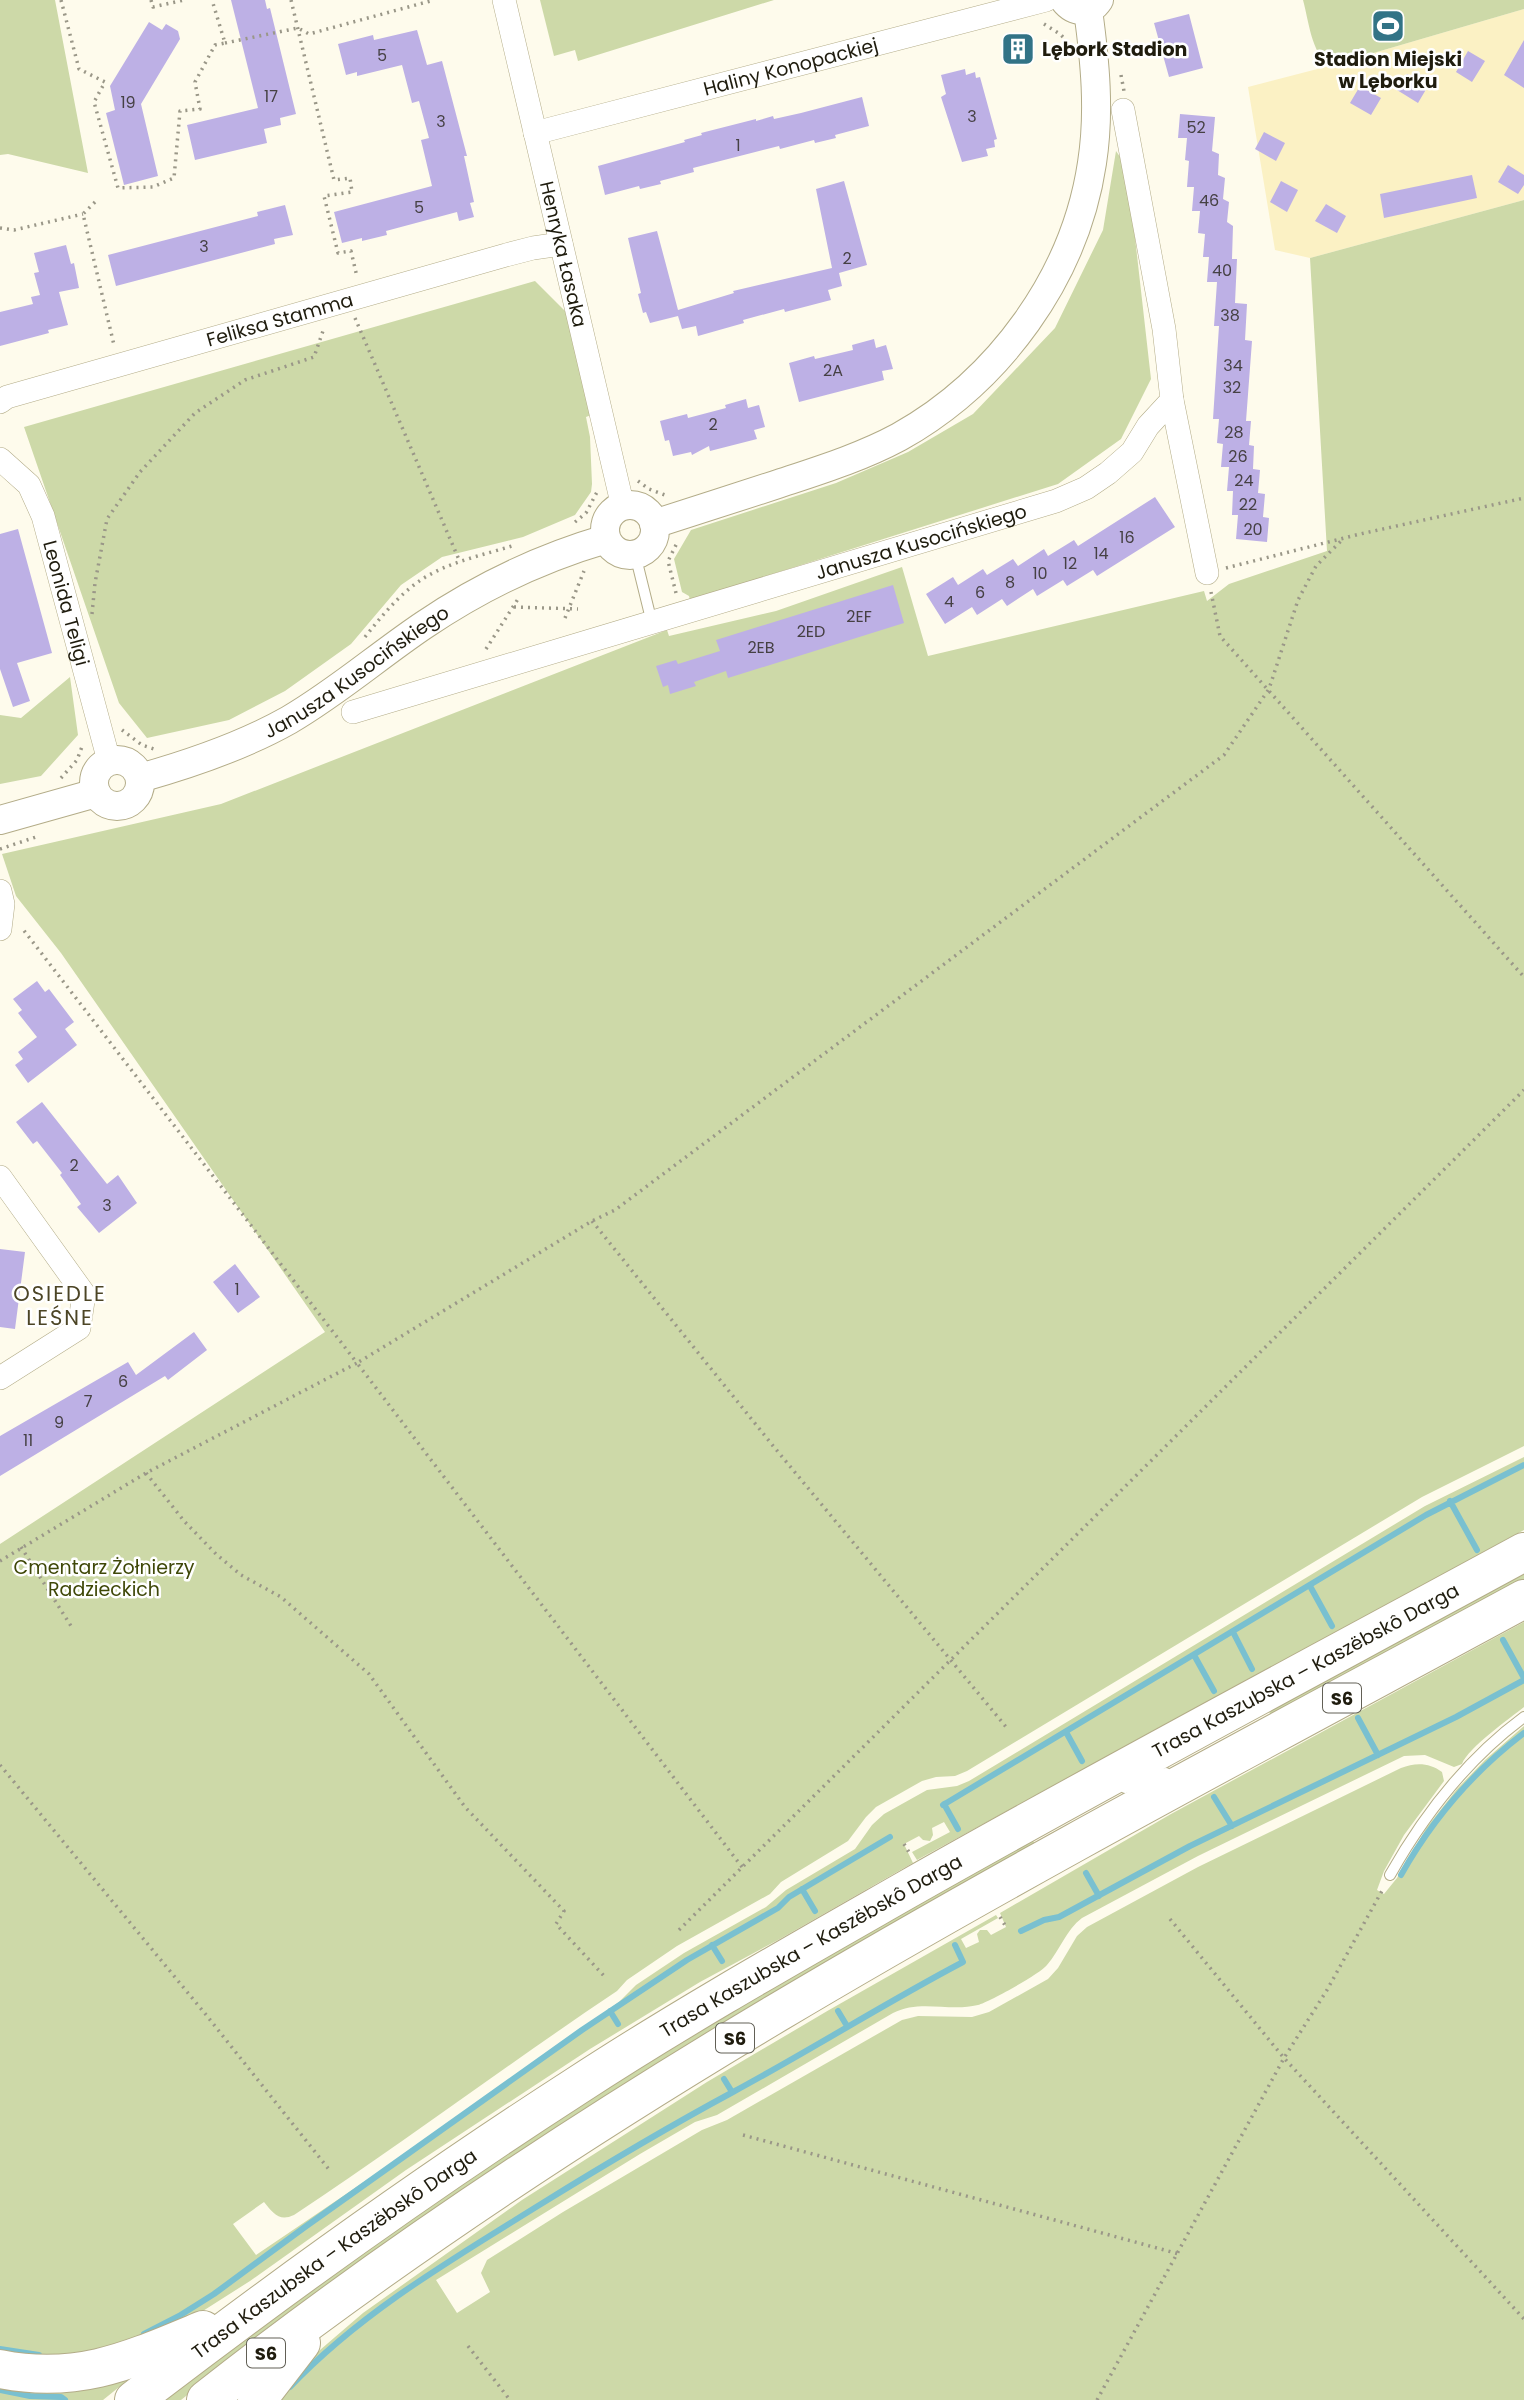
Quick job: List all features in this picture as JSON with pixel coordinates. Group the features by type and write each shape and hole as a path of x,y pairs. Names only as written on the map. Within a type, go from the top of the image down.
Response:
{"highway":[{"name":"Trasa Kaszubska – Kaszëbskô Darga","path":"134,2400 250,2310 421,2189 576,2086 764,1971 1024,1824 1524,1552"},
{"name":"Trasa Kaszubska – Kaszëbskô Darga","path":"206,2400 445,2223 599,2121 784,2008 1044,1861 1524,1599"},
{"path":"257,2400 328,2308"},
{"path":"0,2369 65,2374 107,2367 250,2310"}],"street":[{"name":"Henryka Łasaka","path":"504,0 620,494"},
{"name":"Haliny Konopackiej","path":"535,133 1040,2"},
{"path":"666,520 648,546 635,554 615,550 606,539 606,522 620,494 651,517 666,520 864,454 900,436 941,410 974,383 1010,344 1052,281 1069,243 1092,164 1096,71 1084,3"},
{"path":"1123,110 1164,329 1172,400 1207,573"},
{"name":"Feliksa Stamma","path":"0,402 7,397 347,300 533,248 561,244"},
{"name":"Janusza Kusocińskiego","path":"353,712 1056,501 1086,488 1108,473 1132,452 1148,426 1172,400"},
{"name":"Leonida Teligi","path":"0,459 29,485 43,516 106,747"},
{"name":"Janusza Kusocińskiego","path":"140,778 226,749 287,721 323,699 421,627 483,588 529,566 606,539"},
{"path":"106,747 119,760 128,762 136,769 140,778 136,796 129,803 120,806 110,805 96,793 95,774 101,766 106,747"},
{"path":"0,820 96,793"},
{"path":"0,929 2,897"},
{"path":"0,1177 84,1294 79,1328 0,1378"}],"lane":[{"path":"635,554 652,623"},
{"path":"1193,1745 1257,1696"},
{"path":"1390,1875 1413,1836 1449,1787 1487,1747 1524,1717"},
{"path":"1201,1760 1278,1733"},
{"path":"1112,1792 1151,1778 1174,1766"},
{"path":"1119,1803 1151,1778"},
{"path":"1024,1824 1087,1801"},
{"path":"1044,1861 1108,1811"}],"path":[{"path":"61,0 79,69 105,82 94,102 118,188 153,187 174,178 180,111 200,108 195,82 215,45 298,28 309,34 433,0"},
{"path":"151,0 153,7 184,0"},
{"path":"212,0 225,43"},
{"path":"92,620 95,583 107,519 140,472 195,413 245,380 314,357 347,300 351,251 338,253 324,196 352,192 350,178 334,180 291,0"},
{"path":"1040,2 1038,23 1050,26 1072,50"},
{"path":"0,228 14,230 83,215 95,202"},
{"path":"83,215 119,365"},
{"path":"347,300 460,562"},
{"path":"570,524 586,513 598,486 620,494 636,477 649,489 671,495 666,520 681,529 668,561 679,602 687,613"},
{"path":"1524,498 1207,573 1220,636 1524,976"},
{"path":"0,1561 146,1473 357,1363 592,1221 615,1210 1224,755 1269,689 1298,600 1317,566 1343,539"},
{"path":"357,644 396,600 429,575 520,543"},
{"path":"565,618 585,568"},
{"path":"486,649 514,607 520,592"},
{"path":"514,607 578,610"},
{"path":"52,782 72,767 83,740 106,747 121,728 142,745 153,749 161,748"},
{"path":"2,897 742,1867"},
{"path":"679,1930 1524,1090"},
{"path":"592,1221 1007,1728"},
{"path":"146,1473 184,1521 216,1554 241,1575 281,1597 369,1674 465,1807 564,1911 556,1924 605,1976"},
{"path":"21,1547 71,1626"},
{"path":"0,1765 207,2016 331,2172"},
{"path":"1097,2400 1284,2058 1339,1970 1390,1875"},
{"path":"999,1913 1006,1927"},
{"path":"1170,1919 1284,2058 1524,2319"},
{"path":"743,2135 1179,2254"},
{"path":"468,2346 510,2400"}],"shaded area":[{"path":"1524,9 1524,200 1310,258 1275,250 1248,87"}],"green space":[{"path":"0,0 55,0 88,173 8,154 0,155"},
{"path":"540,0 774,0 578,61 575,50 554,56"},
{"name":"Stadion Miejski w Lęborku","path":"1303,0 1524,0 1524,9 1329,66 1314,44"},
{"path":"1116,151 1127,167 1151,379 1121,439 1058,484 690,600 689,596 682,592 674,559 691,530 836,483 908,452 973,414 1055,328 1103,230"},
{"name":"Cmentarz Żołnierzy Radzieckich","path":"1524,200 1524,1446 1422,1497 967,1771 955,1776 922,1781 876,1807 848,1841 781,1882 770,1894 677,1946 627,1980 617,1991 294,2215 280,2217 264,2202 233,2224 256,2255 389,2165 619,2002 636,1985 684,1953 766,1907 786,1890 855,1849 872,1825 884,1814 927,1790 957,1786 969,1781 1425,1506 1524,1457 1524,1530 917,1860 912,1852 950,1832 944,1822 932,1828 930,1841 919,1836 904,1844 913,1863 700,1982 590,2049 406,2170 250,2281 195,2316 92,2356 0,2354 0,1544 325,1332 61,953 16,896 2,854 221,804 667,630 669,636 776,611 902,567 928,656 1204,591 1207,601 1229,584 1327,551 1310,258"},
{"path":"535,281 570,316 591,415 586,417 590,437 591,492 575,515 523,537 442,557 401,585 351,644 285,691 229,720 147,738 119,703 24,427"},
{"path":"70,677 78,735 41,776 0,784 0,715 21,718"},
{"path":"1524,1569 1524,1582 1273,1719 1267,1708"},
{"path":"1524,1622 1524,1707 1480,1742 1462,1764 1454,1767 1425,1755 1404,1756 1198,1856 1082,1918 1047,1965 1014,1987 978,2005 924,2006 893,2013 717,2115 695,2122 640,2154 436,2280 457,2313 490,2292 481,2273 487,2260 702,2130 727,2120 902,2020 918,2016 972,2017 989,2012 1048,1979 1058,1968 1077,1936 1087,1927 1198,1867 1401,1768 1417,1764 1428,1765 1442,1772 1444,1781 1404,1835 1384,1871 1377,1890 1384,1894 1397,1878 1427,1827 1457,1789 1524,1726 1524,2400 274,2400 313,2356 363,2313 522,2200 707,2082 996,1915 998,1918 961,1939 966,1948 979,1942 977,1934 980,1930 987,1930 991,1935 1006,1927 1000,1913 1171,1814"},
{"path":"1031,1837 1037,1848 231,2360 181,2400 158,2400 343,2262 672,2044"},
{"path":"139,2371 103,2400 0,2400 0,2382"}],"building":[{"path":"231,0 265,0 267,9 270,8 296,114 280,118 281,125 264,129 267,143 195,160 187,125 258,108"},
{"path":"1189,14 1203,68 1169,77 1154,23"},
{"path":"149,22 162,30 166,24 178,31 180,39 141,104 158,176 124,185 106,113 115,110 110,86"},
{"path":"417,30 427,65 442,61 467,156 464,156 474,202 470,203 474,217 459,221 457,212 386,231 387,235 342,243 334,212 432,186 421,140 429,138 419,101 412,103 402,65 357,76 357,72 346,75 338,44 373,35 374,40"},
{"name":"Lębork Stadion","path":"1025,39 1027,55 1011,58 1008,43"},
{"path":"1524,40 1524,88 1504,75"},
{"path":"1468,51 1485,61 1472,82 1456,72"},
{"path":"965,69 966,75 975,72 976,78 980,77 997,139 994,140 995,147 986,149 988,156 962,162 941,97 946,94 941,75"},
{"path":"1407,74 1428,86 1418,103 1397,90"},
{"path":"1360,86 1381,98 1371,115 1350,103"},
{"path":"862,97 869,126 835,135 836,138 815,143 814,140 780,149 779,146 693,168 694,172 660,181 661,184 640,189 639,186 605,195 598,166 685,142 684,140 702,135 701,133 756,119 773,116 774,119 801,113"},
{"path":"1180,114 1215,117 1212,151 1219,154 1218,175 1225,178 1223,199 1229,202 1227,222 1233,226 1232,259 1237,259 1235,303 1247,304 1245,340 1252,341 1246,421 1251,421 1249,445 1254,446 1253,469 1260,470 1258,493 1265,494 1263,517 1269,518 1267,542 1236,539 1238,515 1232,515 1233,491 1227,491 1229,467 1221,467 1223,444 1217,443 1219,419 1213,419 1219,326 1214,326 1217,282 1207,282 1209,257 1203,257 1205,234 1198,233 1200,211 1192,211 1194,187 1187,187 1187,138 1178,138"},
{"path":"1264,132 1285,143 1276,161 1255,149"},
{"path":"1508,165 1524,175 1524,185 1518,194 1498,182"},
{"path":"1472,175 1477,198 1384,218 1380,194"},
{"path":"844,181 867,265 839,273 842,286 828,290 831,300 743,320 744,323 698,336 696,326 682,329 678,316 650,323 646,312 643,313 628,238 657,231 678,310 734,293 733,291 832,268 816,189"},
{"path":"1281,181 1298,190 1287,212 1270,202"},
{"path":"1326,204 1346,216 1337,233 1315,221"},
{"path":"285,205 293,235 274,239 275,244 116,286 108,255 258,216 257,212"},
{"path":"66,245 71,264 74,263 79,288 59,292 68,325 0,346 0,312 33,304 31,297 40,295 34,273 39,272 34,253"},
{"path":"874,339 876,348 886,345 893,369 882,371 884,380 799,402 789,363 853,350 852,345"},
{"path":"746,399 748,408 759,405 765,427 754,430 757,439 710,451 709,446 692,455 691,452 673,456 669,440 665,441 660,421 687,414 688,418 726,408 725,405"},
{"path":"1155,497 1175,527 1097,576 1093,570 1067,586 1063,580 1037,596 1033,589 1007,606 1002,599 977,615 972,607 945,624 926,594 953,577 958,585 983,569 987,575 1013,559 1018,566 1044,549 1048,556 1074,540 1078,546"},
{"path":"18,529 52,653 17,663 30,701 13,707 0,669 0,534"},
{"path":"893,585 904,623 728,678 726,671 694,682 696,686 670,694 668,685 663,687 656,666 676,660 678,664 720,651 716,640"},
{"path":"37,981 45,992 49,989 74,1022 65,1029 77,1045 28,1083 15,1065 23,1059 18,1052 37,1037 18,1013 22,1010 13,999"},
{"path":"42,1102 107,1184 118,1175 137,1203 99,1233 77,1207 81,1204 60,1175 62,1173 37,1141 33,1144 16,1122"},
{"path":"0,1249 25,1252 15,1329 0,1327"},
{"path":"235,1264 260,1297 238,1313 213,1282"},
{"path":"194,1332 207,1350 168,1380 165,1376 0,1476 0,1436 128,1362 136,1375"}],"waterway":[{"path":"943,1805 1426,1515 1524,1465"},
{"path":"1450,1501 1477,1550"},
{"path":"1310,1586 1332,1626"},
{"path":"1233,1632 1252,1669"},
{"path":"1503,1640 1524,1678"},
{"path":"1194,1655 1214,1691"},
{"path":"1021,1931 1044,1920 1059,1917 1190,1846 1456,1717 1524,1680"},
{"path":"1358,1718 1378,1755"},
{"path":"1066,1732 1082,1761"},
{"path":"1401,1875 1426,1835 1455,1798 1488,1763 1524,1733"},
{"path":"1214,1797 1232,1826"},
{"path":"944,1804 958,1829"},
{"path":"144,2334 214,2294 582,2030 687,1960 778,1908 789,1897 890,1837"},
{"path":"1086,1873 1099,1896"},
{"path":"802,1889 815,1911"},
{"path":"712,1945 722,1961"},
{"path":"290,2387 347,2334 378,2310 475,2245 660,2133 963,1962 955,1945"},
{"path":"610,2011 618,2024"},
{"path":"838,2011 847,2026"},
{"path":"724,2079 732,2092"},
{"path":"0,2349 39,2355"},
{"path":"0,2390 30,2396 61,2397 65,2400"}],"place":[{"name":"Stadion Miejski w Lęborku","path":"1388,26"},
{"name":"Lębork Stadion","path":"1018,49"}],"district":[{"name":"OSIEDLE LEŚNE","path":"60,1305"}]}
